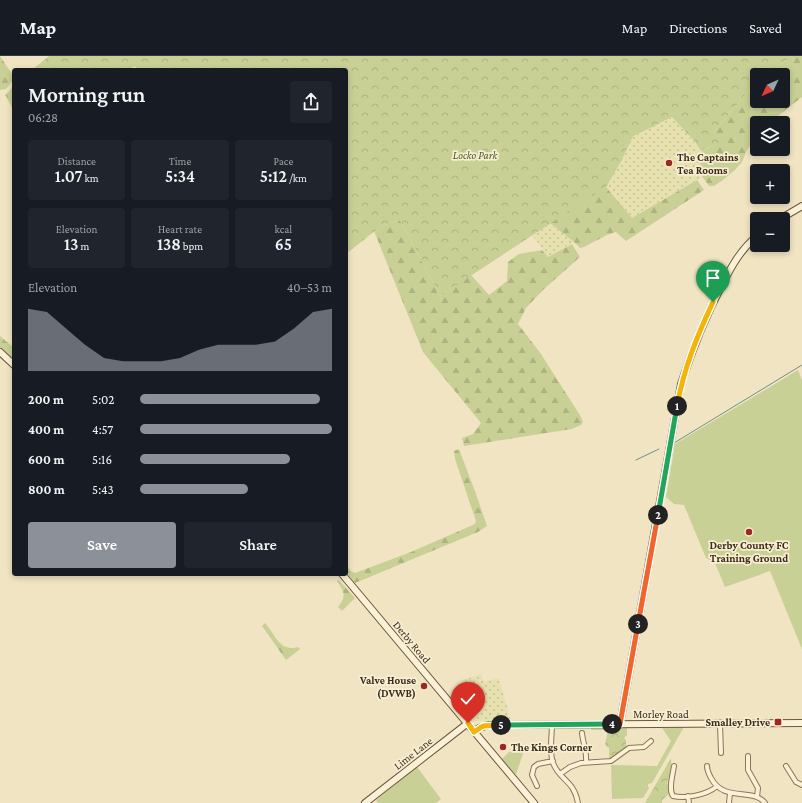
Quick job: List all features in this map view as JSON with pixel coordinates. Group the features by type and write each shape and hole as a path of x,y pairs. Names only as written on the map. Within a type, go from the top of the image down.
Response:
{"street":[{"path":"790,213 802,206"},
{"path":"620,724 681,384 690,354 713,302 735,261 750,242"},
{"path":"0,352 12,363"},
{"name":"Derby Road","path":"344,576 468,723"},
{"path":"468,723 534,803"},
{"name":"Lime Lane","path":"365,803 468,723"},
{"name":"Morley Road","path":"474,732 479,728 489,725 802,723"},
{"path":"552,724 553,761 560,774 572,786 576,794 576,803"},
{"path":"720,724 721,753"},
{"path":"582,733 586,752 586,762"},
{"path":"560,774 574,765 586,762 609,762 629,748 647,748 651,741"},
{"path":"748,756 745,764 758,788 757,797"},
{"path":"538,786 532,782 532,772 534,767 538,764 553,761"},
{"path":"674,766 671,793 673,796 688,796 707,792 716,787"},
{"path":"707,766 707,771 716,787 730,793 757,797 762,799 765,803"},
{"path":"786,766 796,782 802,785"},
{"path":"729,803 730,793"},
{"path":"688,796 689,803"}],"shaded area":[{"path":"672,117 701,151 695,155 702,166 703,171 700,178 632,218 606,187 633,136"},
{"path":"550,223 574,242 548,257 532,235"},
{"path":"481,674 484,682 499,678 511,721 475,721 450,696 463,689 461,681"}],"green space":[{"path":"0,56 12,74 12,82 6,89 0,90"},
{"name":"Locko Park","path":"49,56 792,56 776,68 750,68 750,90 714,132 719,143 701,151 695,142 672,117 633,136 606,187 440,296 400,220 381,226 348,252 348,68 136,68 135,66 132,68 34,68"},
{"path":"576,56 660,123 633,136 606,187 632,218 697,180 704,190 626,241 616,232 580,248 550,223 591,196"},
{"path":"792,56 802,56 802,97 790,106 790,68 776,68"},
{"path":"12,88 12,107 5,95"},
{"path":"750,90 750,108 788,108 778,116 750,116 750,146 742,162 723,180 714,186 709,186 701,175 701,167 695,155 718,143 714,132"},
{"path":"400,220 440,296 471,275 489,295 507,281 508,262 519,254 542,250 548,257 572,244 580,257 544,289 526,308 518,324 541,354 581,417 583,422 581,425 572,429 464,446 462,438 473,434 481,423 423,352 374,231 381,226"},
{"path":"0,336 12,346 12,358 0,347"},
{"name":"Derby County FC Training Ground","path":"798,370 802,380 802,649 770,571 725,587 715,563 706,558 684,505 674,504 666,497 675,444"},
{"path":"459,449 487,526 478,532 355,583 348,574 348,567 355,573 411,552 475,524 476,521 455,459 454,451"},
{"path":"339,580 355,598 342,611 338,607 343,600 344,594 337,581"},
{"path":"265,623 282,645 292,648 298,647 300,649 286,660 262,626"},
{"path":"684,727 652,783 648,784 649,788 643,798 612,799 611,765 657,766 671,741 662,728"},
{"path":"591,728 627,728 627,735 624,738 626,740 626,747 614,758 609,759 609,748 605,745 608,730 591,730"},
{"path":"520,749 524,750 516,775 502,759 509,752"},
{"path":"671,758 672,777 668,779 667,783 669,786 669,794 662,800 662,803 645,803"},
{"path":"417,767 441,799 436,803 378,803 376,800"}],"waterway":[{"path":"674,443 802,365"},
{"path":"636,460 659,449"}],"place":[{"name":"The Captains Tea Rooms","path":"669,163"},
{"name":"Derby County FC Training Ground","path":"749,532"},
{"name":"Valve House (DVWB)","path":"424,686"},
{"name":"Smalley Drive","path":"778,722"},
{"name":"The Kings Corner","path":"503,747"}],"route":[{"path":"468,723 474,732 483,726 489,725 620,724 681,384 690,354 713,302"}]}
